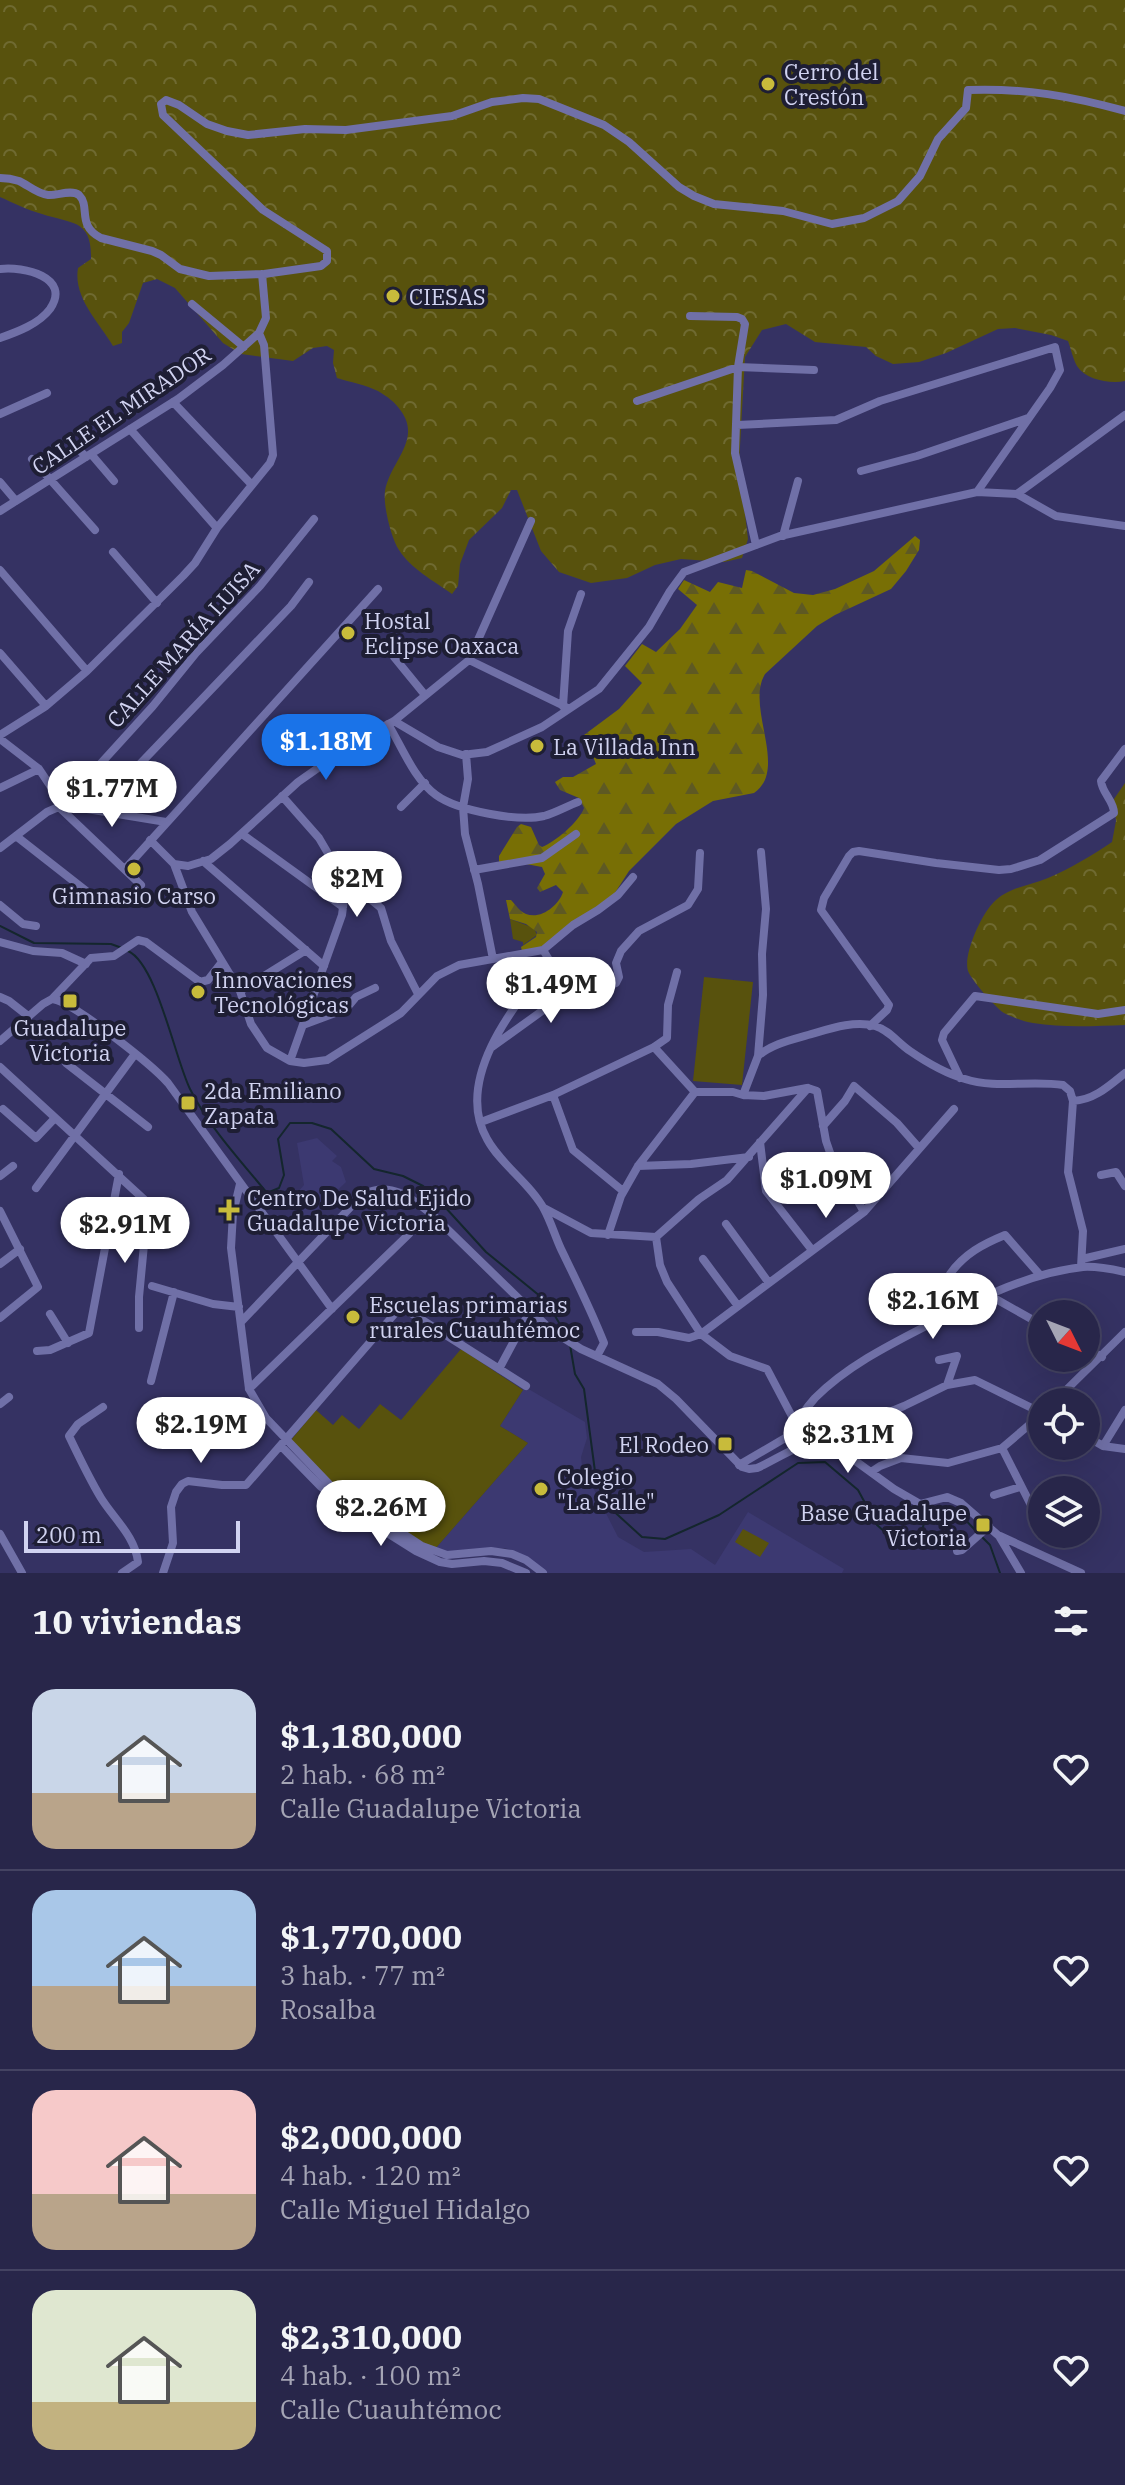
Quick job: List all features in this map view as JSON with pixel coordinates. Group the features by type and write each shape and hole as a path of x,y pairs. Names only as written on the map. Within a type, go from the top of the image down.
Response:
{"street":[{"path":"0,178 21,182 47,195 78,194 86,224 93,234 161,255 187,272 209,276 262,274 321,266 327,261 327,251 263,210 237,187 163,115 161,104 166,100 207,124 248,135 305,129 346,130 452,116 492,102 539,99 604,125 694,196 714,204 783,211 832,224 864,218 898,201 920,176 938,139 966,108 968,90 1044,92 1125,111"},
{"path":"0,269 11,268 43,276 56,289 55,299 48,311 33,323 0,338"},
{"path":"141,885 61,806 39,769 0,737 46,706 157,603 195,563 217,528 270,463 273,455 264,345 259,333 266,318 262,274"},
{"path":"192,304 244,347"},
{"path":"690,316 737,317 745,324 738,367 735,453 756,545"},
{"name":"CALLE EL MIRADOR","path":"0,511 173,402 259,333"},
{"path":"737,425 836,420 880,401 1055,347 1060,370 977,492"},
{"path":"637,401 738,367 814,370"},
{"path":"0,414 47,393"},
{"path":"173,402 252,485"},
{"path":"1017,494 1125,415"},
{"path":"861,471 917,456 1029,418"},
{"path":"130,429 217,528"},
{"path":"69,439 114,481"},
{"path":"32,459 95,530"},
{"path":"783,536 798,481"},
{"path":"0,482 16,501"},
{"path":"391,722 438,747 466,754 487,752 542,727 566,707 599,689 649,627 684,572 783,536 977,492 1017,494 1056,516 1125,526"},
{"name":"CALLE MARÍA LUISA","path":"0,848 47,812 61,806 153,706 196,653 260,586 314,519"},
{"path":"174,864 188,866 211,859 298,782 358,740 391,722 469,660 531,521"},
{"path":"113,552 157,603"},
{"path":"0,570 87,671"},
{"path":"105,811 138,766 291,606 309,582"},
{"path":"125,869 378,589"},
{"path":"566,707 568,631 581,594"},
{"path":"0,653 46,706"},
{"path":"394,657 425,695"},
{"path":"469,660 566,707"},
{"path":"391,722 414,770 425,783 437,795 463,807 520,818 543,816 578,802"},
{"path":"870,1026 889,1005 821,910 823,901 851,854 859,851 999,870 1036,863 1114,813 1114,806 1101,781 1125,749"},
{"path":"466,754 465,834 493,959"},
{"path":"0,788 39,769"},
{"path":"401,807 425,783"},
{"path":"282,796 319,838 346,884 343,907 290,1061"},
{"path":"61,806 166,822"},
{"path":"242,834 343,907"},
{"path":"474,870 542,858 576,834"},
{"path":"16,836 99,901"},
{"path":"150,840 174,864 192,912 240,991 251,1024 267,1048 290,1061 304,1063 327,1060 401,1013 437,976 459,965 543,950 573,925 618,895 633,877"},
{"path":"743,1095 758,1056 763,989 762,954 766,916 761,852"},
{"path":"489,1050 569,995 616,983 619,977 616,963 621,951 639,931 688,905 698,889 700,853"},
{"path":"203,861 324,966"},
{"path":"345,892 359,890 381,908 391,941 418,994"},
{"path":"0,905 23,924 36,926"},
{"path":"0,1041 52,999 93,957 118,954 140,940 202,983 222,962"},
{"path":"0,942 33,951 62,953 86,964"},
{"path":"240,991 306,950"},
{"path":"543,950 548,958 547,965 517,1004 489,1050 480,1073 477,1095 481,1122 491,1145 544,1208 604,1343 597,1356"},
{"path":"481,1122 553,1095 667,1038 668,1005 677,972"},
{"path":"303,1025 346,1009 356,997 375,988"},
{"path":"961,1078 942,1040 944,1033 975,996 1098,1014 1125,1010"},
{"path":"0,997 28,1016"},
{"path":"52,999 67,1003 168,1083 332,1309"},
{"path":"758,1056 773,1046 833,1028 870,1026 890,1034 909,1050 961,1078 976,1083 1063,1085 1070,1091 1073,1101 1068,1172 1083,1231 1081,1263"},
{"path":"654,1047 695,1092 764,1096 808,1088 817,1091 835,1167 864,1212"},
{"path":"36,1188 135,1054"},
{"path":"61,1056 148,1127"},
{"path":"0,1067 148,1203 139,1328"},
{"path":"1073,1101 1085,1100 1102,1092 1125,1073"},
{"path":"823,1126 854,1086 897,1123 919,1148"},
{"path":"544,1208 591,1233 656,1237 699,1199 727,1180 808,1088"},
{"path":"608,1235 623,1191 638,1166 695,1092"},
{"path":"553,1095 573,1150 623,1191"},
{"path":"3,1109 36,1138 55,1118"},
{"path":"636,1332 658,1332 689,1338 701,1334 864,1212 954,1109"},
{"path":"760,1142 766,1191 812,1250"},
{"path":"638,1166 691,1164 749,1156"},
{"path":"0,1176 13,1166"},
{"path":"1101,1175 1116,1172 1125,1186"},
{"path":"37,1351 50,1350 89,1333 119,1174"},
{"path":"240,1184 233,1213 231,1248 249,1389 284,1443 320,1486 357,1514 416,1551 440,1562 502,1563 526,1573"},
{"path":"241,1322 362,1195 375,1189 393,1190 407,1195 435,1217 530,1311 565,1340 649,1378 667,1390 739,1465 757,1468 804,1444 816,1440 828,1441 920,1504 947,1497 961,1503 984,1530 1081,1573"},
{"path":"0,1211 38,1287 0,1318"},
{"path":"726,1224 769,1283"},
{"path":"249,1389 409,1234"},
{"path":"976,1300 950,1274 959,1261 981,1245 1005,1235 1040,1275"},
{"path":"656,1237 660,1265 667,1282 701,1334 730,1356 767,1369 796,1424"},
{"path":"0,1264 20,1249"},
{"path":"792,1434 814,1399 879,1351 987,1294 1125,1249"},
{"path":"703,1259 738,1306"},
{"path":"1081,1263 1125,1272"},
{"path":"152,1286 213,1304 239,1307"},
{"path":"151,1381 174,1292"},
{"path":"987,1294 1028,1317"},
{"path":"163,1573 173,1543 171,1507 182,1484 188,1481 246,1485 401,1309 526,1386"},
{"path":"499,1369 530,1311"},
{"path":"50,1314 68,1343"},
{"path":"1069,1388 1125,1332"},
{"path":"939,1360 957,1356 947,1385"},
{"path":"739,1465 792,1434 870,1420 947,1385 975,1380 1028,1406"},
{"path":"0,1404 9,1397"},
{"path":"103,1407 78,1424 69,1436 103,1500 137,1552 138,1562 122,1573"},
{"path":"1103,1446 1125,1410"},
{"path":"871,1472 901,1458 948,1463 1002,1448 1028,1425"},
{"path":"284,1443 332,1487 422,1546 447,1555 491,1551 512,1554 543,1573"},
{"path":"1100,1444 1125,1449"},
{"path":"1002,1448 1028,1501"},
{"path":"994,1495 1020,1487"},
{"path":"957,1551 984,1530"},
{"path":"0,1534 22,1573"},
{"path":"999,1536 1021,1573"}],"shaded area":[{"path":"317,1138 337,1156 332,1161 341,1167 346,1182 307,1220 291,1200 304,1185 297,1143"},
{"name":"Colegio \"La Salle\"","path":"525,1387 585,1422 587,1438 581,1457 582,1466 618,1537 644,1552 691,1549 715,1565 748,1512 844,1569 842,1573 548,1573 520,1553 505,1548 455,1553 435,1549 528,1443 500,1426"}],"green space":[{"path":"0,0 1125,0 1125,381 1092,378 1077,366 1068,341 1015,328 998,329 919,362 893,364 866,347 815,342 786,324 762,330 745,357 739,464 748,539 742,558 724,562 681,559 655,565 627,578 591,583 559,572 541,551 517,490 511,490 502,508 469,540 460,564 458,586 452,594 404,557 396,545 388,521 385,491 403,451 407,422 396,405 382,393 337,378 334,350 327,346 313,348 293,361 241,354 223,343 175,288 157,279 143,283 129,323 122,332 122,343 113,346 88,309 79,289 78,268 91,259 88,236 84,230 71,222 0,197"},
{"path":"915,536 920,540 919,550 891,589 817,626 765,674 760,688 760,703 768,769 764,782 754,793 713,801 676,824 629,871 611,899 573,928 536,950 522,951 521,947 536,937 537,932 526,924 510,919 506,900 511,900 526,914 538,915 553,906 563,892 556,885 540,892 537,888 545,874 542,867 499,864 499,856 521,824 531,827 542,847 566,831 577,819 584,808 579,798 560,790 555,782 563,777 573,777 596,764 584,735 619,709 642,683 625,666 642,644 656,652 680,629 697,605 678,589 684,580 710,592 718,582 742,588 746,570 794,593 813,595 835,589 874,571"},
{"path":"1125,783 1125,1025 1044,1025 1004,1013 984,994 968,971 968,955 978,926 988,909 1005,893 1056,874 1112,842 1116,821 1114,799"},
{"path":"510,919 534,928 537,935 523,945 523,942 513,939"},
{"path":"704,977 753,982 742,1085 693,1081"},
{"path":"461,1349 523,1390 500,1426 528,1443 435,1549 415,1539 326,1478 291,1440 316,1410 333,1425 342,1415 359,1429 380,1404 401,1420"},
{"path":"743,1529 769,1543 760,1557 735,1542"}],"waterway":[{"path":"0,926 34,943 111,944 122,948"},
{"path":"128,951 148,974 184,1075 206,1117 267,1193 279,1188 284,1175 278,1139 290,1123 312,1123 331,1129 374,1169 403,1176 435,1196 486,1252 546,1301 567,1336"},
{"path":"570,1345 575,1374 584,1389 596,1479 608,1506 642,1537 665,1539 719,1515 798,1463 825,1462 858,1490 877,1525 902,1547 919,1543 925,1519 956,1510 976,1531"},
{"path":"981,1536 990,1545 1000,1573"}],"place":[{"name":"Cerro del Crestón","path":"768,84"},
{"name":"CIESAS","path":"393,296"},
{"name":"Hostal Eclipse Oaxaca","path":"348,633"},
{"name":"La Villada Inn","path":"537,746"},
{"name":"Gimnasio Carso","path":"134,869"},
{"name":"Innovaciones Tecnológicas","path":"198,992"},
{"name":"Guadalupe Victoria","path":"70,1001"},
{"name":"2da Emiliano Zapata","path":"188,1103"},
{"name":"Centro De Salud Ejido Guadalupe Victoria","path":"229,1210"},
{"name":"Escuelas primarias rurales Cuauhtémoc","path":"353,1317"},
{"name":"El Rodeo","path":"725,1444"},
{"name":"Colegio \"La Salle\"","path":"541,1489"},
{"name":"Base Guadalupe Victoria","path":"983,1525"}]}
